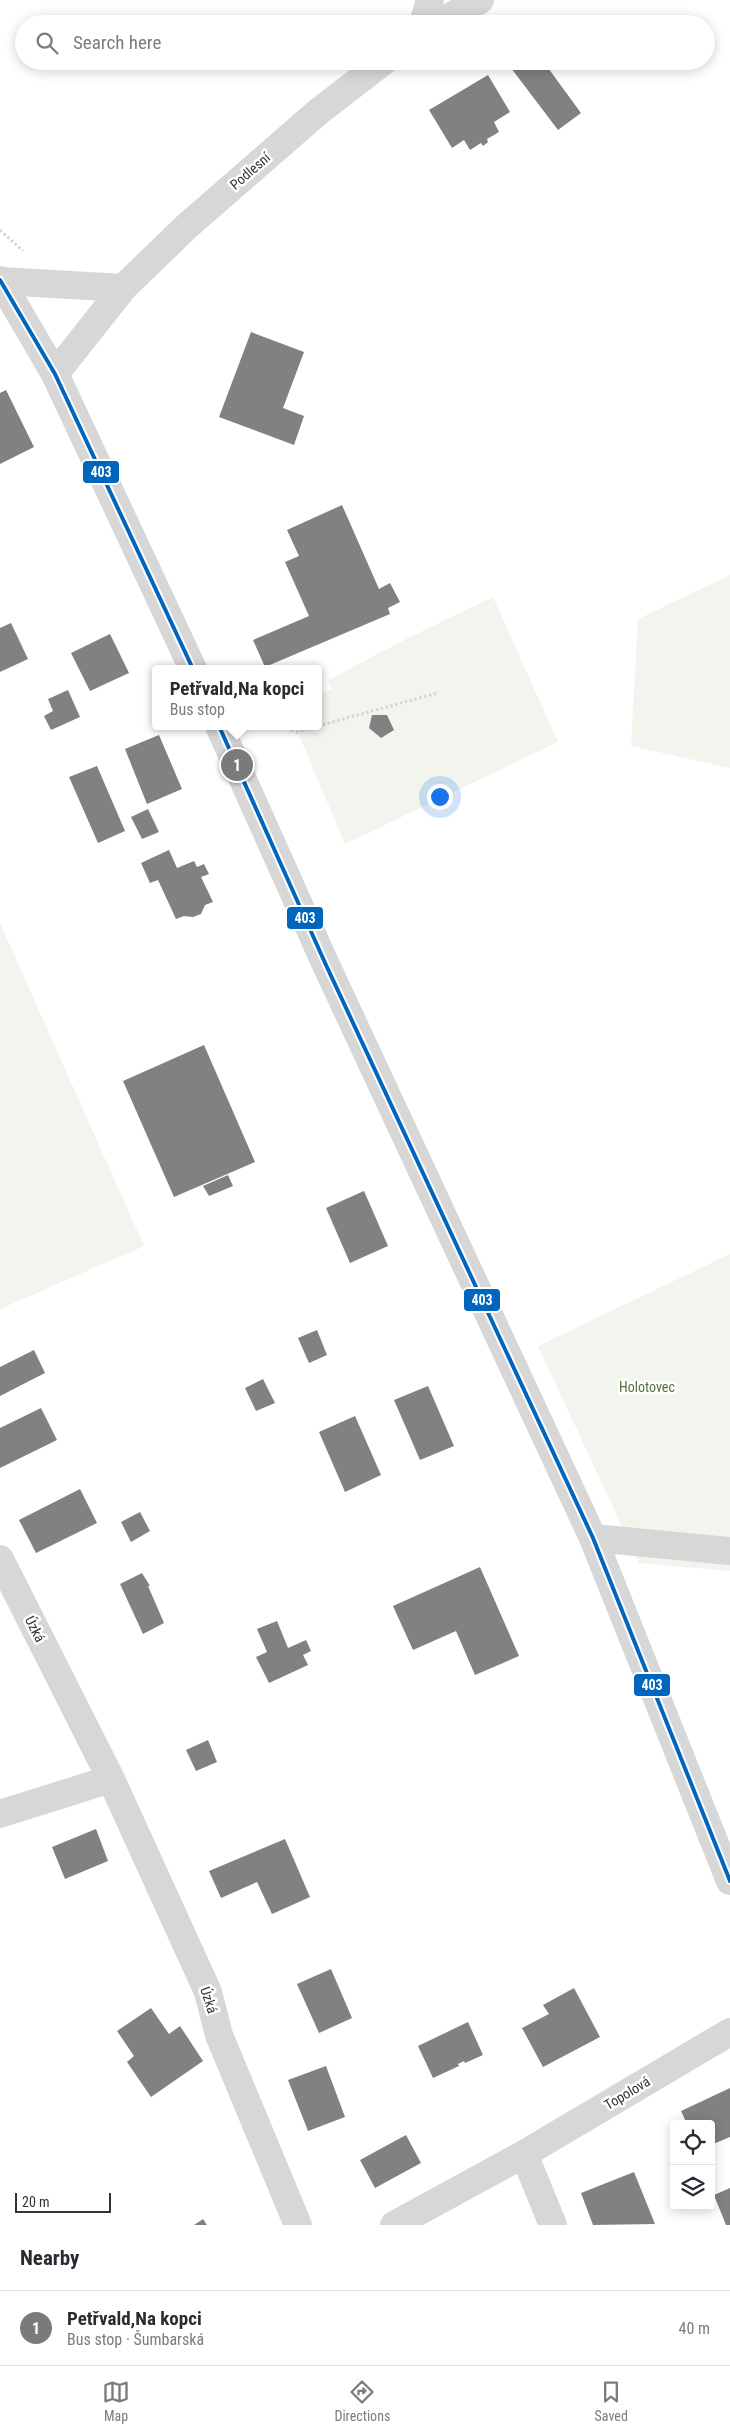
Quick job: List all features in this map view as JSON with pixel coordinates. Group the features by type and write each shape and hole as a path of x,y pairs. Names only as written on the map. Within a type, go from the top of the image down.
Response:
{"street":[{"path":"426,15 430,0"},
{"path":"453,15 480,0"},
{"name":"Podlesní","path":"55,374 123,288 186,227 318,112 372,70"},
{"path":"0,280 123,288"},
{"path":"0,280 55,374 191,665"},
{"path":"221,730 326,965 593,1538 730,1881"},
{"path":"593,1538 730,1551"},
{"name":"Úzká","path":"0,1558 111,1779 208,1992 219,2035 298,2225"},
{"path":"0,1814 111,1779"},
{"name":"Topolová","path":"394,2225 524,2154 730,2032"},
{"path":"524,2154 553,2225"}],"path":[{"path":"322,725 437,693"},
{"path":"292,730 297,732 304,730"}],"green space":[{"path":"730,575 730,768 631,746 638,619"},
{"path":"493,597 558,742 345,844 297,730 322,730 322,693 332,689 328,680 410,637"},
{"path":"0,923 144,1246 0,1309"},
{"name":"Holotovec","path":"730,1254 730,1571 639,1563 538,1346"}],"building":[{"path":"513,70 550,70 581,113 558,130"},
{"path":"488,75 510,112 494,122 499,132 487,139 488,142 483,146 481,143 470,150 464,140 452,148 429,110"},
{"path":"251,332 304,352 283,408 304,416 294,445 219,417"},
{"path":"6,390 34,447 0,464 0,393"},
{"path":"342,505 379,589 390,583 400,602 388,608 390,614 270,665 264,665 253,640 309,616 285,562 299,556 287,530"},
{"path":"11,623 28,659 0,672 0,628"},
{"path":"110,634 129,673 90,691 71,653"},
{"path":"68,690 80,717 51,730 44,716 53,711 48,699"},
{"path":"372,715 387,715 394,730 381,738 369,728"},
{"path":"159,735 182,789 147,804 125,749"},
{"path":"97,766 125,831 98,843 69,777"},
{"path":"148,809 159,832 142,839 131,817"},
{"path":"169,850 177,868 194,861 197,867 204,864 209,874 201,877 213,902 205,905 201,914 176,919 158,880 150,883 141,863"},
{"path":"204,1045 255,1162 174,1197 123,1081"},
{"path":"228,1175 233,1186 209,1196 203,1186"},
{"path":"364,1191 388,1246 350,1263 326,1208"},
{"path":"317,1330 327,1355 309,1363 298,1338"},
{"path":"34,1350 45,1373 0,1396 0,1367"},
{"path":"263,1379 275,1403 256,1411 245,1388"},
{"path":"428,1386 454,1446 420,1460 394,1400"},
{"path":"41,1408 57,1440 0,1468 0,1428"},
{"path":"355,1416 381,1475 345,1492 319,1432"},
{"path":"80,1489 97,1523 36,1553 19,1520"},
{"path":"140,1512 150,1531 131,1542 121,1522"},
{"path":"480,1567 519,1656 475,1675 456,1631 413,1650 393,1606"},
{"path":"142,1573 150,1586 148,1586 164,1623 143,1634 120,1584"},
{"path":"277,1621 288,1648 306,1640 311,1651 303,1655 308,1665 269,1683 256,1657 267,1652 257,1629"},
{"path":"208,1740 217,1762 196,1771 186,1750"},
{"path":"96,1829 108,1861 65,1879 52,1847"},
{"path":"285,1839 310,1897 272,1914 257,1882 221,1898 209,1871"},
{"path":"331,1969 352,2018 319,2033 297,1984"},
{"path":"574,1988 600,2037 543,2067 522,2028 549,2014 543,2005"},
{"path":"151,2008 169,2034 180,2026 203,2061 151,2097 127,2062 134,2056 117,2031"},
{"path":"468,2022 483,2055 465,2063 464,2061 458,2064 459,2066 433,2078 418,2046"},
{"path":"326,2066 345,2117 308,2131 288,2080"},
{"path":"730,2088 730,2137 715,2143 715,2120 685,2120 681,2111"},
{"path":"406,2135 421,2163 375,2188 360,2160"},
{"path":"634,2172 655,2224 593,2225 581,2193"},
{"path":"730,2188 730,2225 726,2225 715,2195"},
{"path":"203,2219 207,2225 194,2225"}],"transit line":[{"name":"403","path":"0,280 55,374 191,665"},
{"name":"403","path":"221,730 326,965 593,1538 730,1881"}],"place":[{"name":"Petřvald,Na kopci","path":"237,765"}]}
